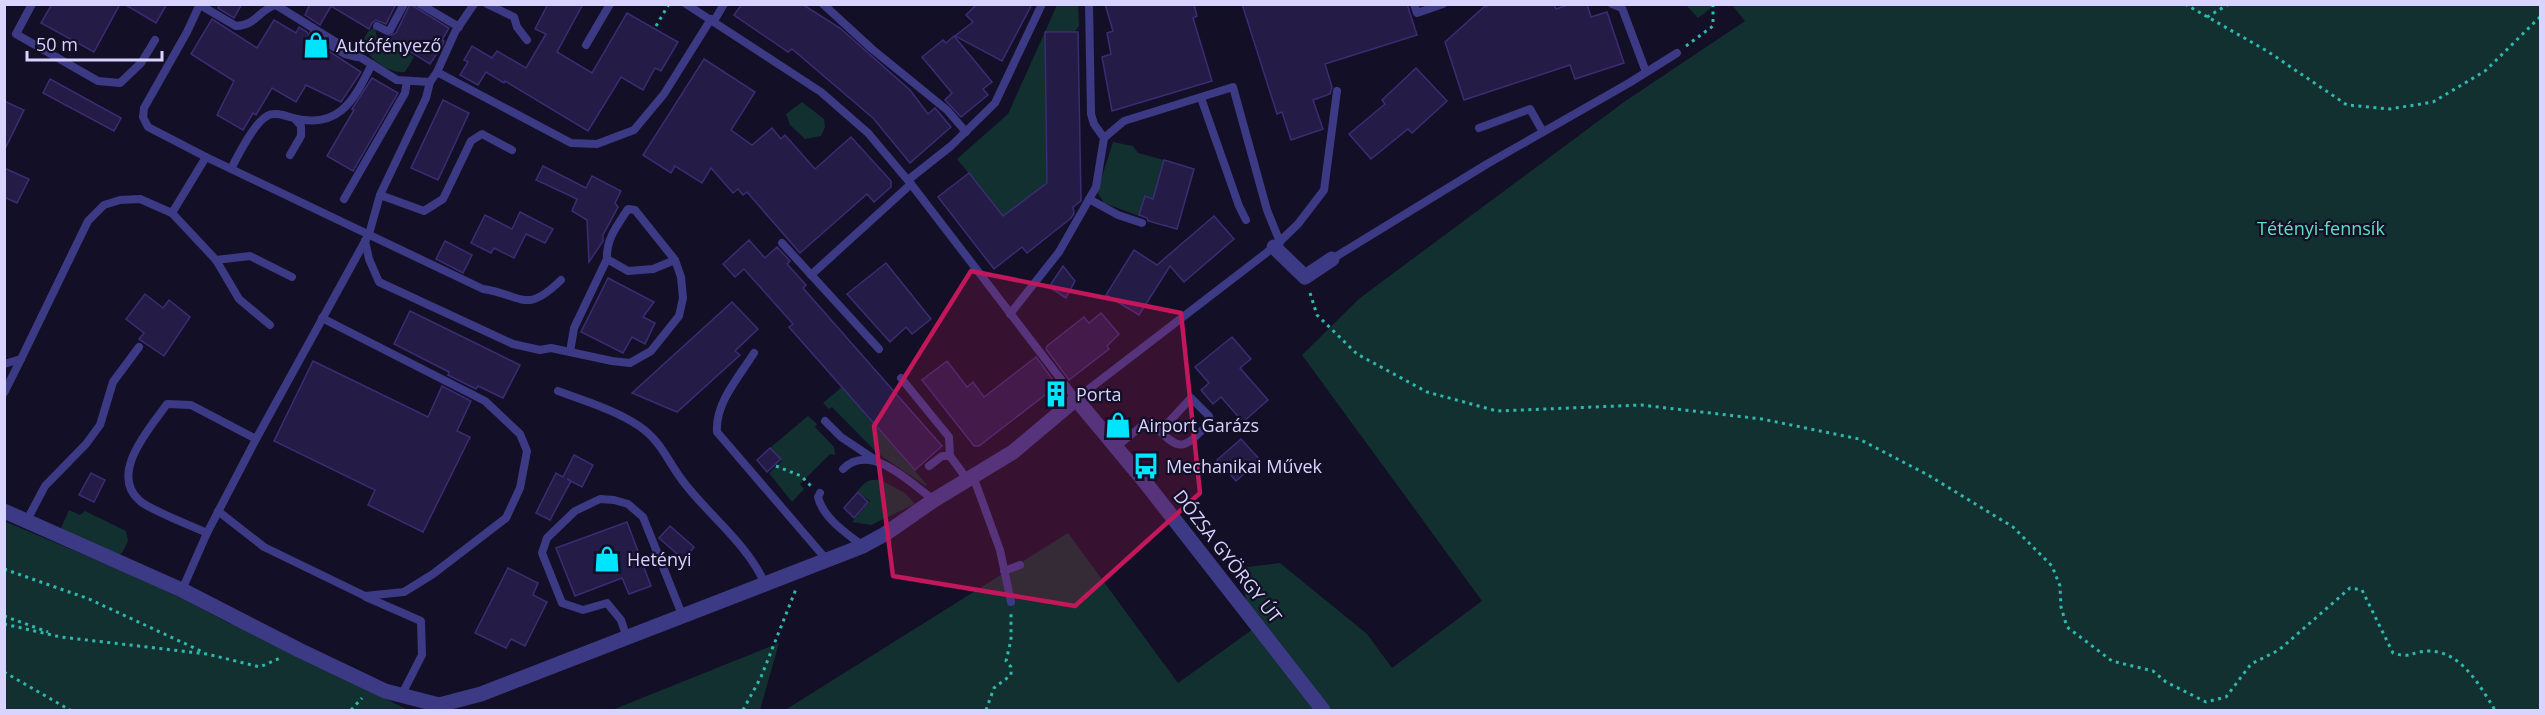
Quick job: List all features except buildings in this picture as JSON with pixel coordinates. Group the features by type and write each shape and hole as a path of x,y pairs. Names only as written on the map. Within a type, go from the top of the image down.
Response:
{"street":[{"path":"1277,245 1305,277 1332,259"},
{"path":"4,511 182,590 298,650 401,697 439,705 481,694 863,546 1013,452 1076,399"},
{"name":"DÓZSA GYÖRGY ÚT","path":"1076,399 1145,482 1323,711"}],"lane":[{"path":"32,4 16,34 98,81 120,83 141,63 155,40"},
{"path":"377,26 387,31 390,30 404,4"},
{"path":"420,4 459,27"},
{"path":"182,590 207,533 256,439 367,238 380,195 426,98 430,82 474,4"},
{"path":"488,4 514,17 517,27 527,40"},
{"path":"585,45 610,4"},
{"path":"686,4 821,92 868,133 910,182 1076,399 1277,245 1298,224 1324,190 1336,91"},
{"path":"437,72 571,143 597,144 634,130 664,94 724,4"},
{"path":"823,4 872,49 947,110 966,132"},
{"path":"811,275 995,103 1042,4"},
{"path":"1089,4 1091,114 1094,124 1104,138"},
{"path":"1414,4 1417,13 1443,4"},
{"path":"1612,4 1622,8 1646,72"},
{"path":"430,82 398,80 276,5 266,8 252,23 236,26 200,5 144,108 143,117 148,127 206,157 367,238 483,289 497,291 520,301 536,300 561,280"},
{"path":"313,34 345,54 353,57 360,56"},
{"path":"1332,259 1487,164 1677,53"},
{"path":"231,169 261,120 269,114 310,121 334,117 351,101 372,64"},
{"path":"344,199 405,93 407,81"},
{"path":"1010,314 1059,252 1096,187 1104,138 1124,121 1233,87 1277,245"},
{"path":"1201,98 1246,220"},
{"path":"1479,128 1530,109 1544,132"},
{"path":"290,155 301,136 301,126 295,119"},
{"path":"380,195 424,211 443,199 471,141 482,134 512,150"},
{"path":"172,213 206,157"},
{"path":"4,393 88,222 104,205 120,200 140,199 172,213 216,260 238,299 270,325"},
{"path":"1089,199 1118,216 1142,223"},
{"path":"367,238 369,259 379,282 513,344 630,363 651,351 679,316 683,298 681,277 675,261 635,210 628,209 612,234 607,246 607,259 573,328 570,352"},
{"path":"782,243 879,349"},
{"path":"216,260 250,256 292,277"},
{"path":"607,259 628,271 653,268 675,261"},
{"path":"322,318 484,400 520,434 527,451 520,488 506,518 433,574 404,592 365,596"},
{"path":"26,522 45,486 86,444 100,424 113,382 139,347"},
{"path":"754,353 720,406 716,418 717,432 826,559"},
{"path":"4,364 21,359"},
{"path":"901,378 949,437 950,456 970,478 1000,550 1011,602"},
{"path":"558,391 614,412 639,427 662,447 680,478 748,553 765,584"},
{"path":"1116,447 1143,425 1167,424 1191,398 1209,416 1210,422 1191,441 1179,446 1171,443 1155,426"},
{"path":"207,533 140,502 131,488 128,468 137,447 167,404 191,405 256,439"},
{"path":"825,421 841,437 934,500"},
{"path":"929,466 942,456 950,456"},
{"path":"843,469 857,460 868,459 880,462"},
{"path":"820,494 820,506 843,531 863,546"},
{"path":"627,638 621,620 607,603 583,610 562,603 542,554 548,538 574,511 600,499 628,504 643,517 683,617"},
{"path":"218,512 264,547 422,621 422,655 401,697"},
{"path":"1004,571 1020,565"}],"path":[{"path":"656,26 669,4"},
{"path":"1677,53 1713,26 1713,4"},
{"path":"2185,4 2267,51 2347,105 2390,109 2433,102 2485,71 2541,17"},
{"path":"2207,17 2229,4"},
{"path":"1305,277 1317,315 1357,354 1427,392 1497,411 1641,405 1762,418 1859,439 1928,475 2013,527 2052,566 2060,586 2061,607 2067,627 2112,662 2153,671 2166,682 2206,702 2226,697 2251,664 2279,650 2350,588 2362,590 2393,653 2406,657 2426,651 2445,652 2475,678 2495,711"},
{"path":"776,466 801,476 820,494"},
{"path":"4,569 89,599 207,654"},
{"path":"742,711 761,677 778,636 794,595 799,570"},
{"path":"986,711 994,688 1011,675 1011,667 1006,662 1011,640 1011,602"},
{"path":"4,616 61,637"},
{"path":"4,624 61,637 207,654 260,667 298,650"},
{"path":"4,672 70,711"}],"highlighted area":[{"path":"971,271 1181,313 1200,493 1075,606 893,576 874,426"}],"green space":[{"path":"1057,5 1078,5 1079,26 1075,32 1045,32 1047,183 1003,216 957,159 1008,114"},
{"path":"1686,5 1715,5 1698,18"},
{"name":"Tétényi-fennsík","path":"1732,5 2540,5 2540,710 785,710 1068,533 1178,683 1253,629 1239,568 1280,563 1367,634 1392,668 1482,601 1302,355 1360,298 1624,102 1745,21"},
{"path":"375,27 377,39 384,44 391,43 414,57 405,72 396,72 378,63 366,49 364,41 367,33"},
{"path":"802,102 824,119 825,127 821,136 805,139 790,125 786,114"},
{"path":"1113,142 1133,146 1138,153 1164,160 1153,199 1145,197 1139,216 1104,203 1097,192"},
{"path":"842,387 926,486 877,453 832,407 829,409 823,403"},
{"path":"808,416 834,447 835,455 830,454 800,484 804,489 792,502 769,473 782,461 770,448"},
{"path":"881,480 905,493 915,504 871,525 852,522 870,501 857,491 869,481"},
{"path":"69,510 80,515 85,511 126,531 128,541 122,553 116,556 63,532 61,528"},
{"path":"4,521 158,586 229,623 251,630 408,710 5,710"},
{"path":"779,643 760,710 612,710"}],"place":[{"name":"Autófényező","path":"316,45"},
{"name":"Porta","path":"1056,394"},
{"name":"Airport Garázs","path":"1118,425"},
{"name":"Mechanikai Művek","path":"1146,466"},
{"name":"Hetényi","path":"607,559"}]}
